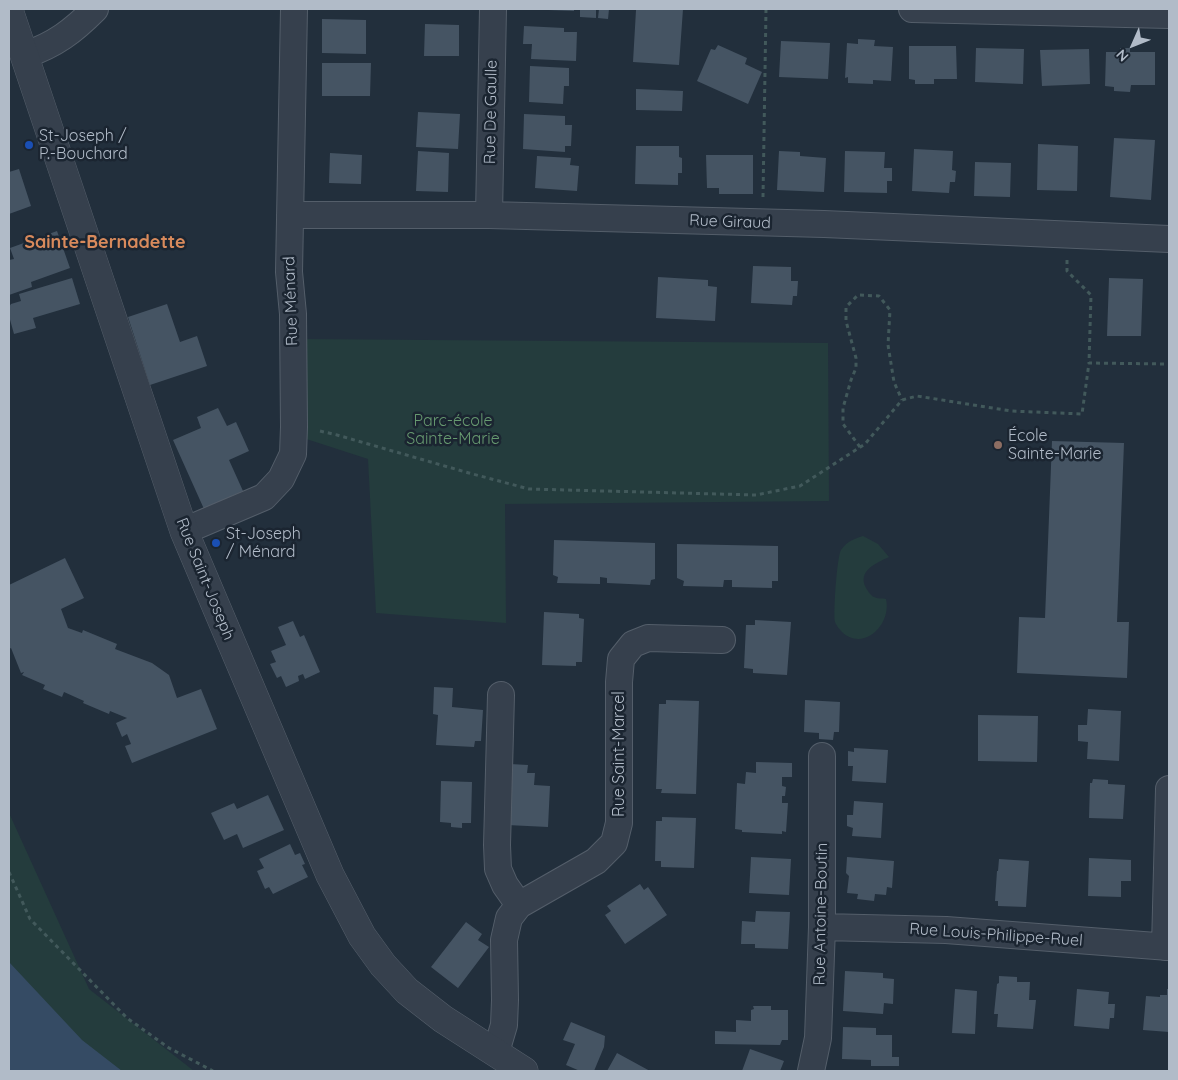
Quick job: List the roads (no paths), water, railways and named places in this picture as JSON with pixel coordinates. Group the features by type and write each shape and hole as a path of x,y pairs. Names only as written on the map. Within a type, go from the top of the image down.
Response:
{"street":[{"path":"25,55 47,48 65,36 95,9"},
{"name":"Rue Ménard","path":"184,531 264,497 281,479 293,454 293,314 289,272 294,9"},
{"name":"Rue De Gaulle","path":"489,215 494,9"},
{"path":"912,9 1169,15"},
{"name":"Rue Saint-Joseph","path":"9,10 184,531 330,875 362,936 383,965 407,990 443,1019 524,1071"},
{"name":"Rue Giraud","path":"290,215 489,215 762,223 1169,239"},
{"name":"Rue Saint-Marcel","path":"518,905 596,861 614,843 619,823 619,682 621,659 633,644 648,638 722,640"},
{"path":"496,1052 504,1025 506,1000 504,940 509,918 518,905 505,885 498,869 496,845 501,695"},
{"name":"Rue Antoine-Boutin","path":"811,1071 818,1038 822,927 822,756"},
{"path":"1167,947 1169,789"},
{"name":"Rue Louis-Philippe-Ruel","path":"822,927 946,930 1167,947"}],"water":[{"path":"9,962 82,1040 122,1071 9,1071"}],"place":[{"name":"St-Joseph / P.-Bouchard","path":"29,145"},
{"name":"École Sainte-Marie","path":"998,445"},
{"name":"St-Joseph / Ménard","path":"216,543"}],"district":[{"name":"Sainte-Bernadette","path":"105,243"}],"park label":[{"name":"Parc-école Sainte-Marie","path":"453,430"}]}
